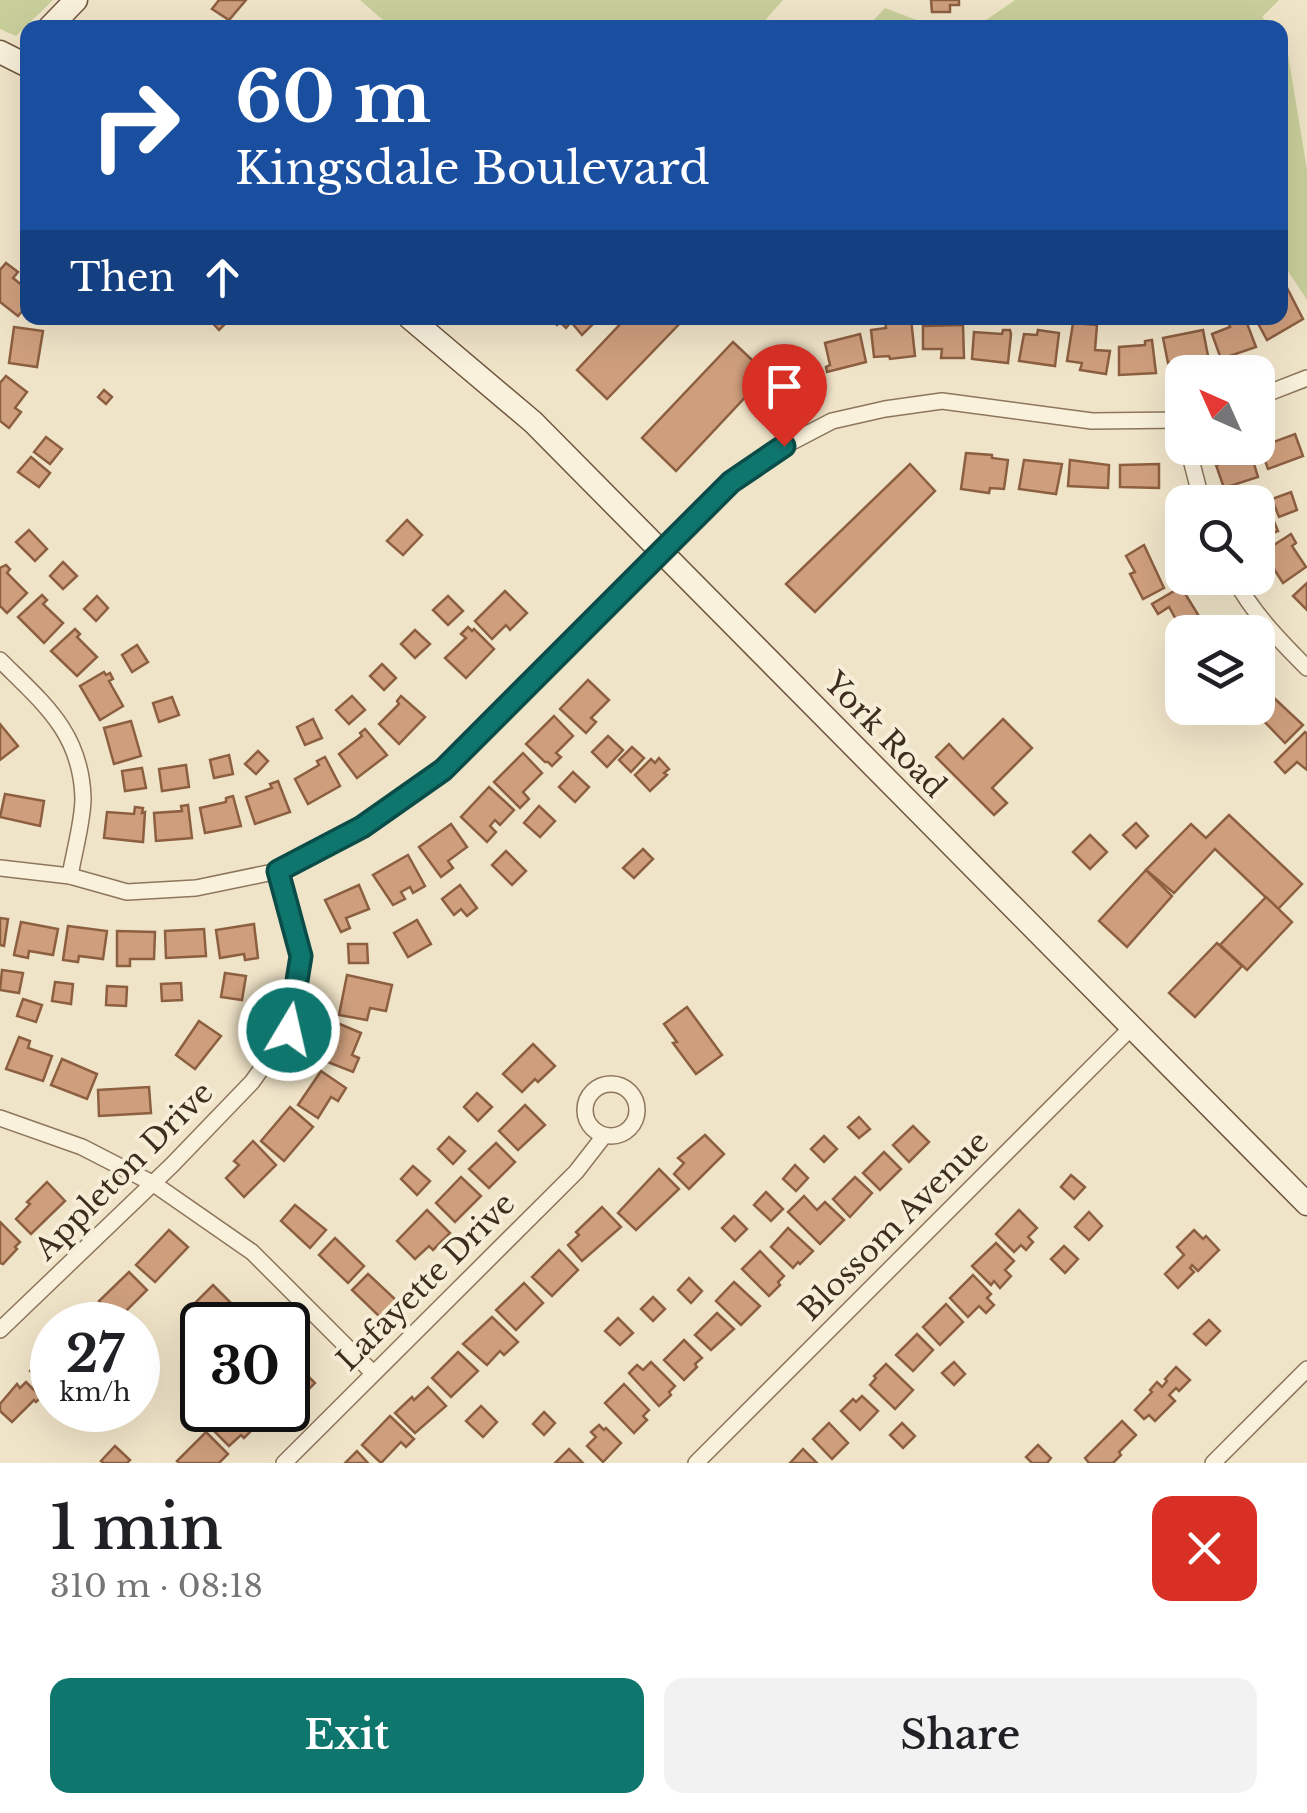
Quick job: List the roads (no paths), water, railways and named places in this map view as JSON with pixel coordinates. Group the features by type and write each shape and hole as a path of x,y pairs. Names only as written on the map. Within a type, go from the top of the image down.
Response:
{"main road":[{"path":"57,20 76,0"},
{"name":"York Road","path":"418,325 533,422 1307,1204"}],"street":[{"path":"1275,390 1307,378"},
{"path":"0,868 70,876 127,892 196,888 278,871 362,827 443,770 731,482 784,446 832,421 942,401 1092,421 1165,423"},
{"path":"1243,595 1307,668"},
{"path":"0,660 54,714 75,750 83,799 70,876"},
{"name":"Appleton Drive","path":"0,1330 154,1184 252,1082 289,1030 301,956 278,871"},
{"name":"Blossom Avenue","path":"696,1463 1131,1028"},
{"path":"0,1118 82,1147 154,1184 252,1252 373,1374"},
{"name":"Lafayette Drive","path":"284,1463 576,1172 604,1136"},
{"path":"1213,1463 1307,1369"}]}
